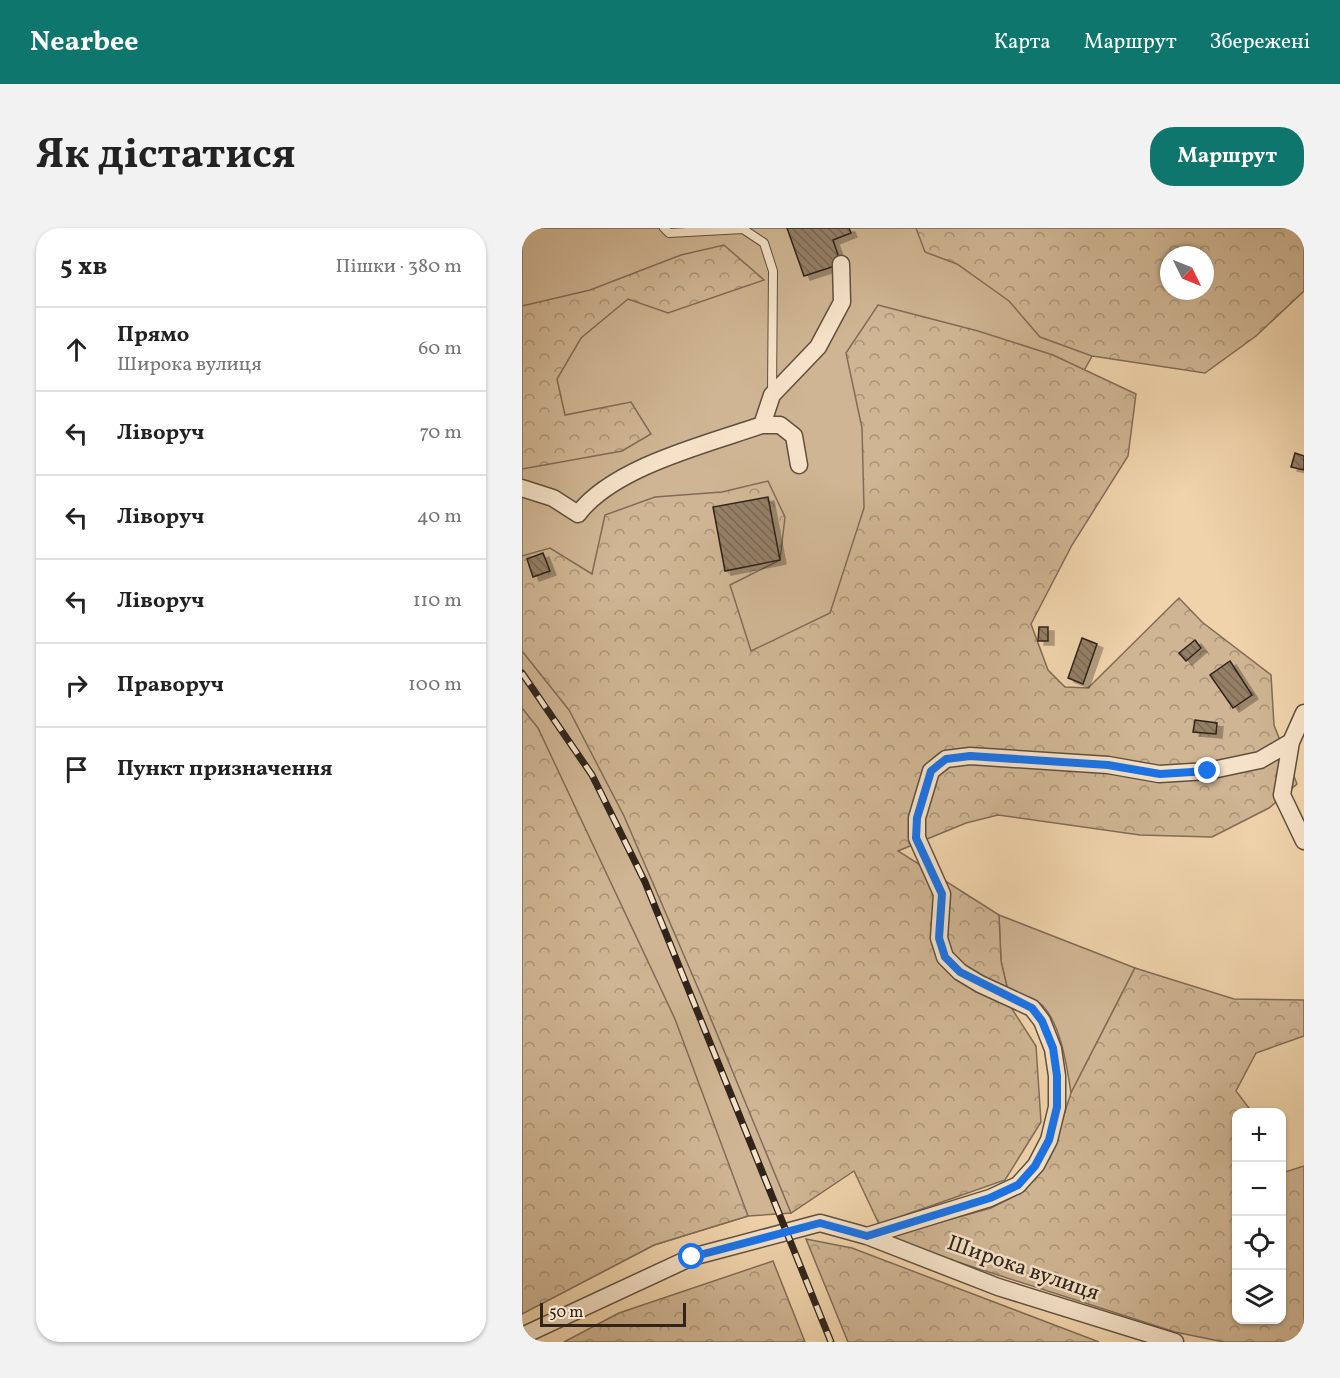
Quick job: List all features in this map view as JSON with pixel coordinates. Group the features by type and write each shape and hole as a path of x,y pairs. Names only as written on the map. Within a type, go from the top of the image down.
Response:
{"street":[{"path":"762,425 772,396 818,347 842,302 841,264"},
{"path":"522,488 553,498 578,514 587,501 634,471 762,425 780,425 794,436 799,465"},
{"path":"1304,713 1291,742 1282,795 1304,841"},
{"path":"867,1236 990,1198 1018,1185 1035,1166 1049,1140 1057,1107 1057,1076 1053,1048 1042,1021 1032,1008 980,984 960,972 945,957 939,938 942,894 916,838 917,818 931,771 946,759 970,756 1108,765 1160,774 1208,771 1260,760 1291,742"},
{"name":"Широка вулиця","path":"522,1336 692,1257 820,1223 867,1236 998,1287 1175,1342"}],"lane":[{"path":"664,228 669,233 744,229 764,243 773,271 772,396"}],"green space":[{"path":"522,228 1164,228 902,695 897,852 791,1213 748,1216 654,1245 522,1314"},
{"path":"916,228 1304,228 1304,291 1256,336 1205,373 1092,356 1040,337 1009,301 957,264 925,252"},
{"path":"724,245 764,280 668,313 628,299 581,338 557,379 565,415 631,402 651,434 622,451 522,469 522,306 590,290 681,255"},
{"path":"878,305 978,331 1053,355 1136,394 1128,456 1072,545 1031,624 1048,670 1065,687 1088,688 1179,598 1202,622 1271,675 1274,725 1297,784 1269,808 1212,837 1140,835 998,815 966,823 898,851 999,915 1001,961 1012,1009 1036,1046 1041,1122 1005,1180 879,1224 854,1171 791,1213 624,816 569,710 522,651 522,556 550,548 592,574 605,515 655,497 722,492 768,481 785,517 780,560 730,585 751,651 830,613 864,508 862,428 846,353"},
{"path":"522,708 538,728 675,1019 748,1216 654,1245 522,1314"},
{"path":"999,915 1135,968 1071,1093 1062,1046 1049,1013 1039,1003 1008,991 1001,961"},
{"path":"1135,968 1234,999 1304,1000 1304,1036 1256,1053 1236,1091 1249,1108 1232,1108 1232,1324 1286,1324 1286,1172 1304,1166 1304,1342 1224,1342 1175,1332 883,1238 991,1208 1022,1192 1050,1158 1071,1093"},
{"path":"806,1239 852,1248 1099,1342 848,1342"},
{"path":"773,1261 805,1342 564,1342 619,1313"}],"building":[{"path":"787,228 849,228 851,233 833,240 841,264 804,276"},
{"path":"1295,453 1304,456 1304,470 1291,467"},
{"path":"768,497 780,560 725,571 713,507"},
{"path":"543,553 550,571 533,577 527,559"},
{"path":"1039,627 1048,627 1048,641 1038,641"},
{"path":"1082,638 1097,644 1083,684 1068,678"},
{"path":"1195,640 1201,648 1186,661 1179,653"},
{"path":"1230,661 1252,695 1233,708 1210,675"},
{"path":"1195,720 1217,723 1216,734 1193,732"}],"railway":[{"path":"522,673 592,775 645,882 831,1342"}],"route":[{"path":"692,1257 820,1223 867,1236 990,1198 1018,1185 1035,1166 1049,1140 1057,1107 1057,1076 1053,1048 1042,1021 1032,1008 980,984 960,972 945,957 939,938 942,894 916,838 917,818 931,771 946,759 970,756 1108,765 1160,774 1208,771"}]}
